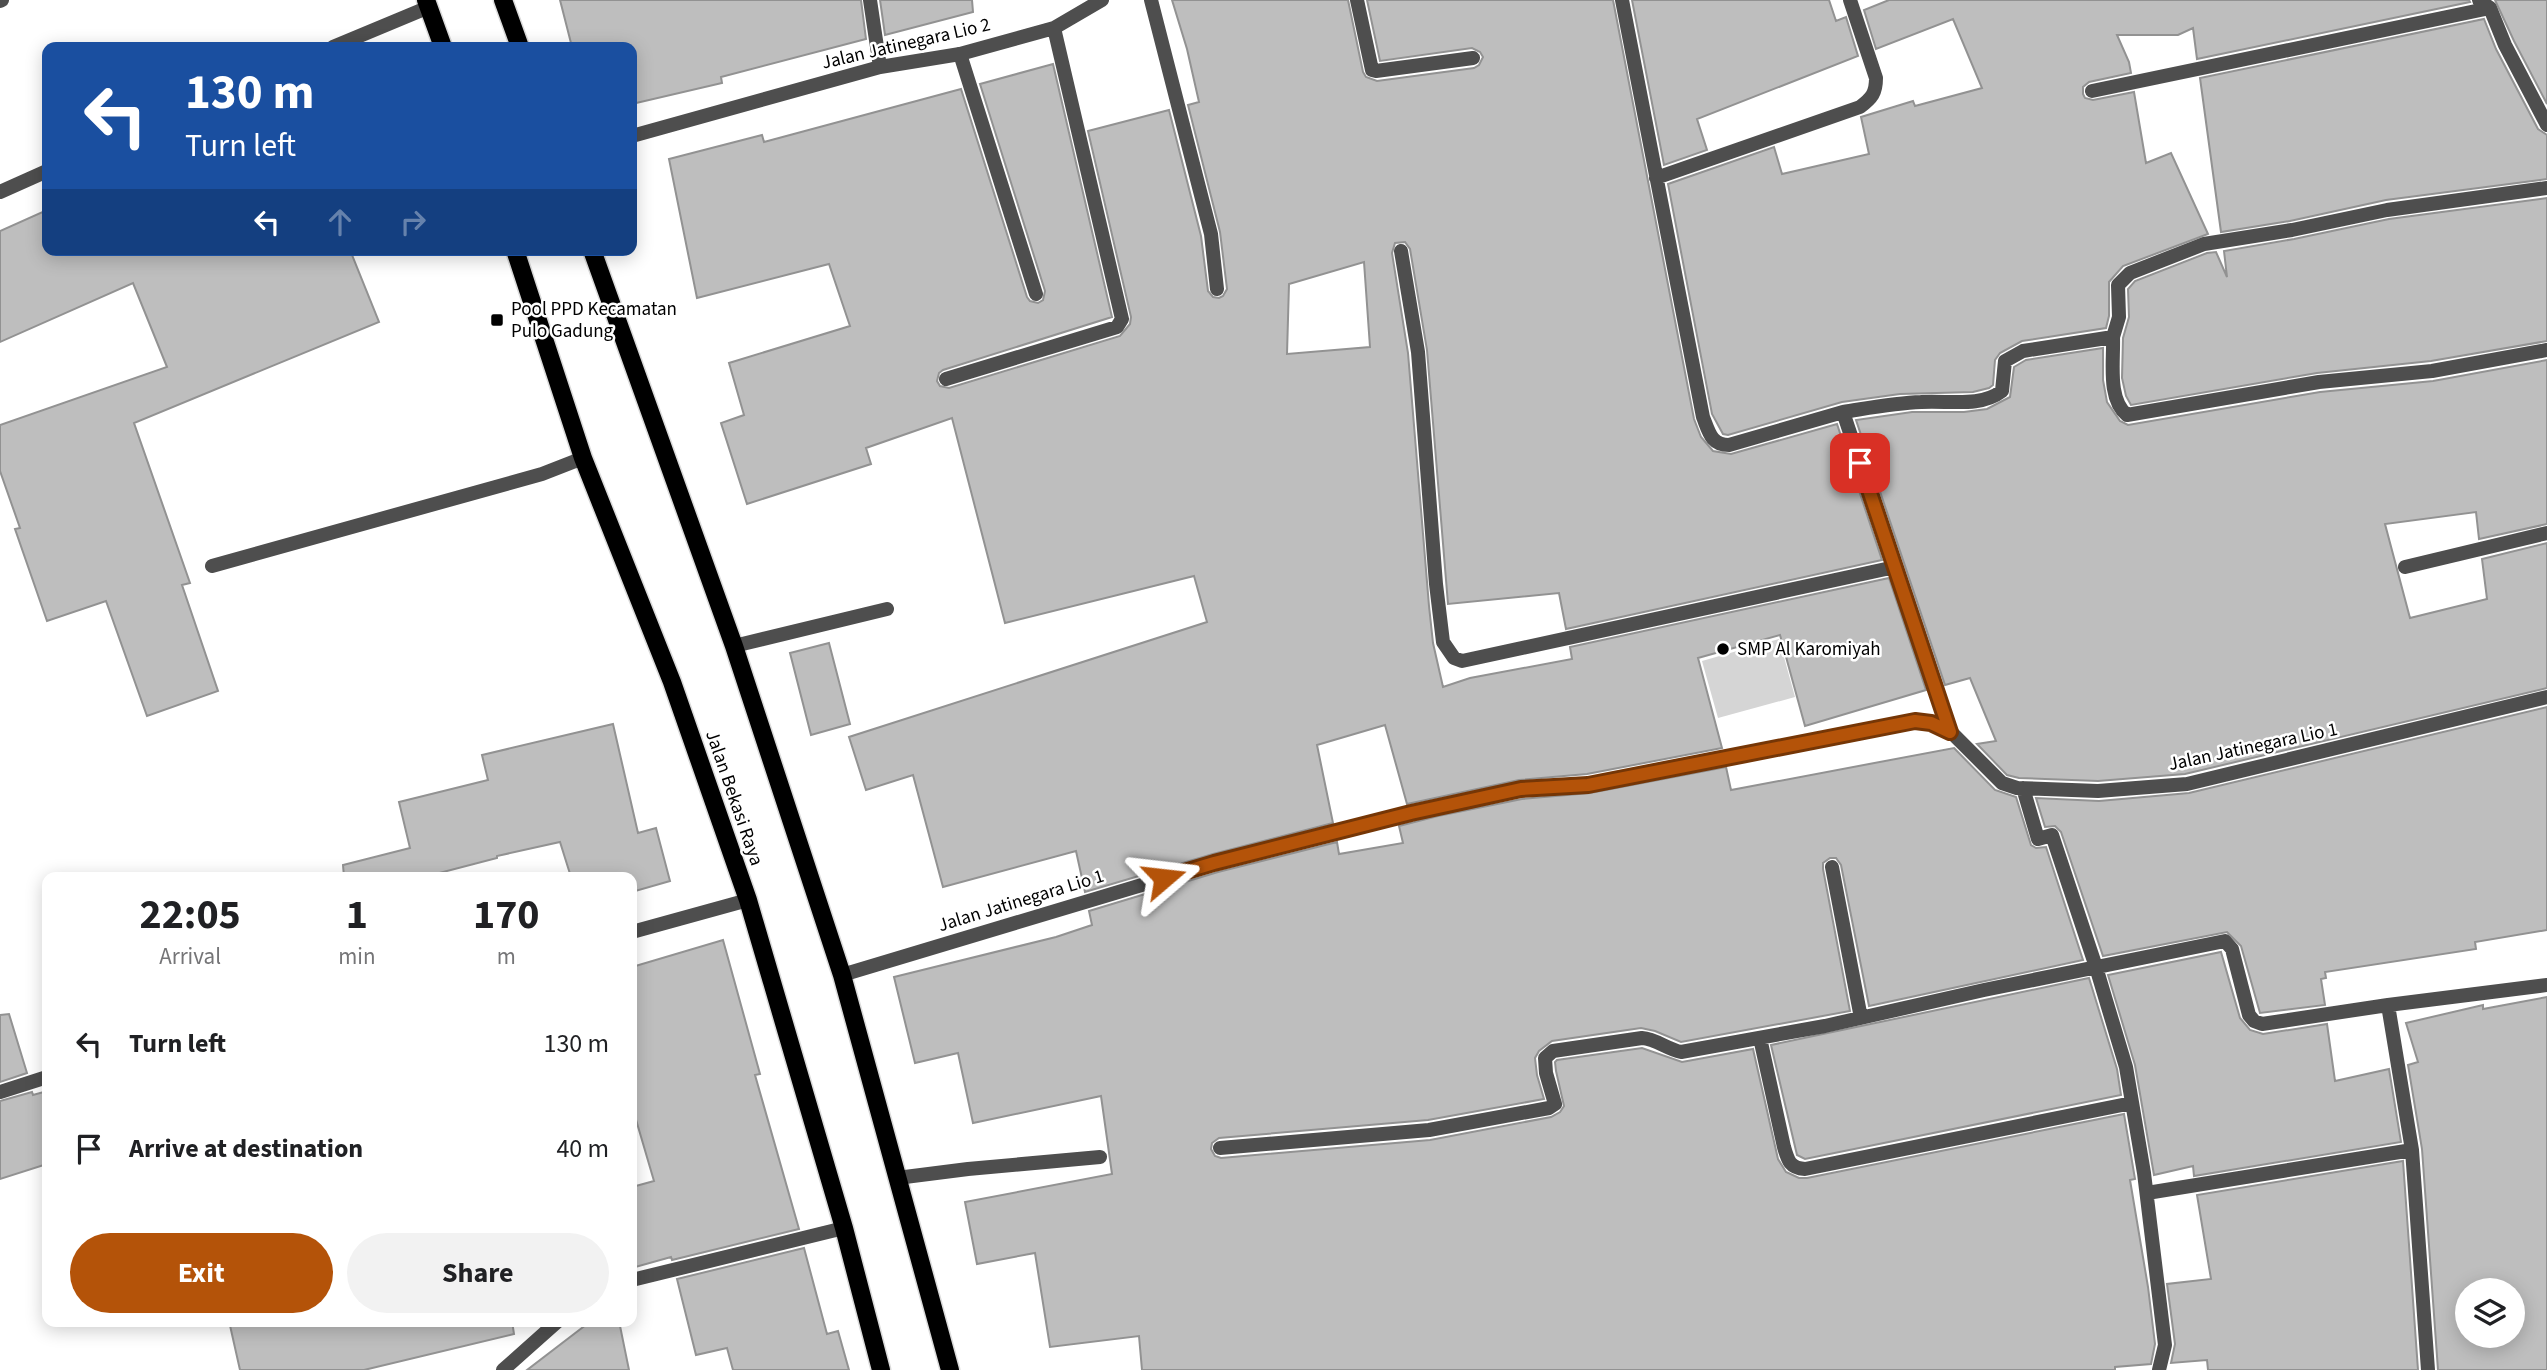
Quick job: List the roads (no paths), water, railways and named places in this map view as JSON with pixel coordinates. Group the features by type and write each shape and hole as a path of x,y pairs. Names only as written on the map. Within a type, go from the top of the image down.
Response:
{"main road":[{"path":"503,0 518,42"},
{"path":"428,4 441,42"},
{"name":"Jalan Bekasi Raya","path":"517,256 583,458 672,682 747,900 844,1228 881,1370"},
{"path":"594,256 734,646 842,975 950,1370"}],"street":[{"path":"870,0 880,67"},
{"name":"Jalan Jatinegara Lio 2","path":"637,135 880,67 960,54 1054,28 1102,0"},
{"path":"1151,0 1211,234 1217,289"},
{"path":"1357,0 1372,70 1473,58"},
{"path":"1622,0 1703,417 1712,439 1719,445 1729,445 1843,412 1923,401 1958,402 1993,398 2002,391 2005,361 2023,351 2113,337"},
{"path":"1656,178 1860,107 1870,99 1876,91 1876,78 1850,0"},
{"path":"344,42 428,4"},
{"path":"2092,91 2484,4 2547,125"},
{"path":"946,379 1117,327 1122,318 1054,28"},
{"path":"960,54 1036,294"},
{"path":"0,192 42,173"},
{"path":"2547,188 2387,209 2292,230 2204,244 2130,274 2118,285 2119,317 2113,337 2115,399 2119,409 2127,415 2319,382 2431,371 2547,350"},
{"path":"1401,251 1418,352 1443,642 1454,658 1462,661 1895,567"},
{"path":"1843,412 1950,732"},
{"path":"212,566 542,474 583,458"},
{"path":"2405,567 2547,533"},
{"path":"734,646 887,609"},
{"name":"Jalan Jatinegara Lio 1","path":"842,975 1214,863 1436,807 1521,789 1588,785 1915,721 1931,723 1950,732 2002,783 2023,788 2098,791 2187,785 2547,697"},
{"path":"2023,788 2038,839 2052,835 2126,1067 2147,1193 2165,1345 2159,1370"},
{"path":"1832,867 1861,1018"},
{"path":"637,931 747,900"},
{"path":"1220,1148 1429,1130 1549,1108 1555,1104 1546,1073 1545,1058 1553,1051 1651,1038 1672,1051 1681,1052 1861,1018 2216,941 2230,944 2249,1015 2262,1024 2547,985"},
{"path":"2388,1005 2412,1150 2428,1370"},
{"path":"1760,1038 1788,1163 1796,1169 1805,1170 2132,1103"},
{"path":"0,1091 42,1078"},
{"path":"2147,1193 2412,1150"},
{"path":"897,1178 1100,1157"},
{"path":"637,1279 844,1228"},
{"path":"503,1370 551,1327"}],"place":[{"name":"Pool PPD Kecamatan Pulo Gadung","path":"497,320"},
{"name":"SMP Al Karomiyah","path":"1723,649"}]}
